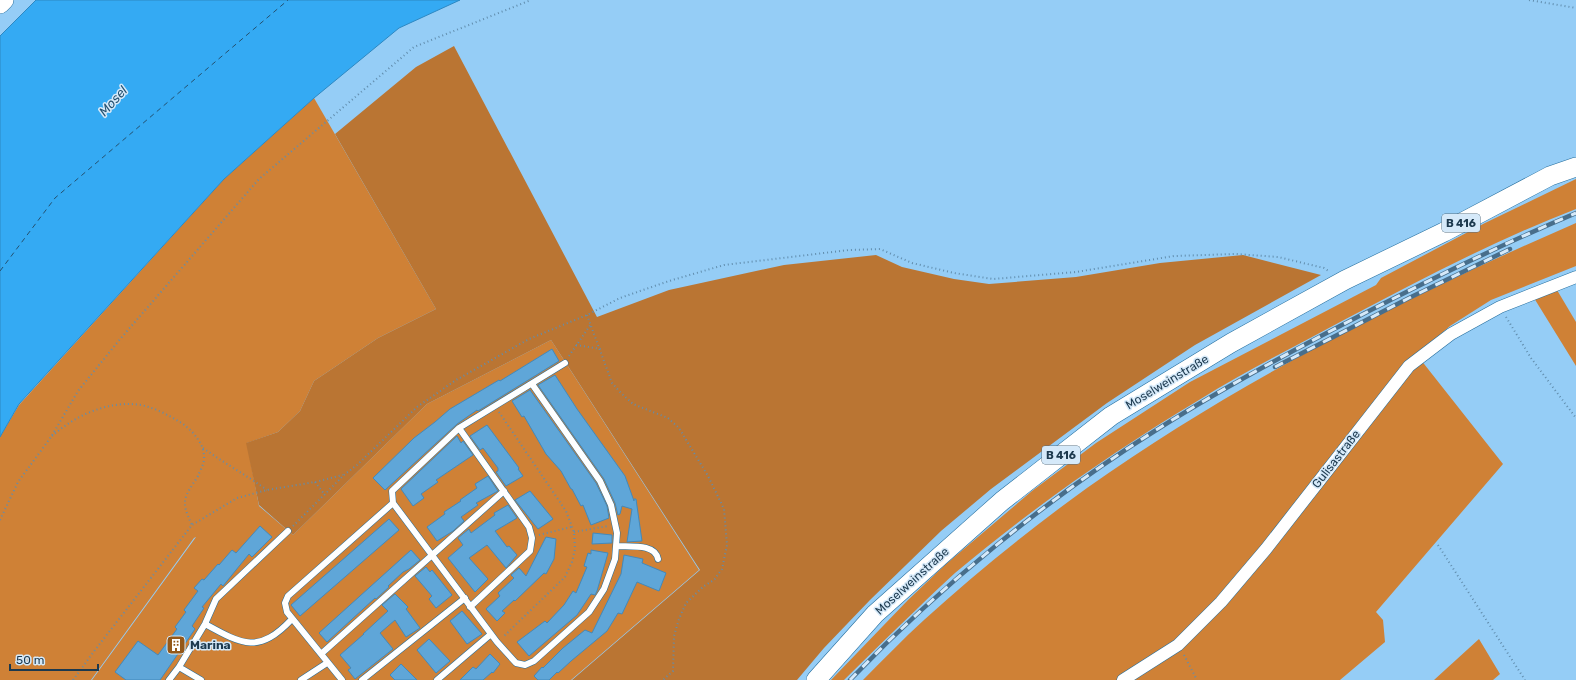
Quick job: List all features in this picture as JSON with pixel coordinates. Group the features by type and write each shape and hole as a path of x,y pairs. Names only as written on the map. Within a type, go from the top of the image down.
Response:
{"main road":[{"path":"0,4 4,0"},
{"name":"Moselweinstraße","path":"816,680 881,609 1002,501 1111,416 1231,343 1345,280 1444,232 1550,176 1576,167"}],"street":[{"name":"Gulisastraße","path":"1123,680 1178,645 1221,602 1266,548 1409,366 1450,334 1500,307 1576,277"}],"lane":[{"path":"532,384 600,481 612,505 617,533 615,559 604,589 589,612 534,661 525,665 516,663 497,642 393,503 392,491 459,428 565,363"},
{"path":"459,428 529,527 532,538 530,551 470,606"},
{"path":"321,654 504,491"},
{"path":"342,680 292,619 287,612 285,604 288,596 393,503"},
{"path":"169,680 179,667 205,624 216,599 288,531"},
{"path":"616,546 648,548 657,554 658,560"},
{"path":"362,680 465,598"},
{"path":"205,624 229,637 243,642 255,643 267,640 280,631 292,619"},
{"path":"437,680 491,634"},
{"path":"301,680 327,662"},
{"path":"179,667 201,680"}],"path":[{"path":"0,520 18,482 51,437 78,390 121,338 259,179 414,47 531,0"},
{"path":"1529,0 1576,8"},
{"path":"288,531 345,474 357,465 418,407 456,380 529,340 587,315 620,298 669,281 724,265 849,250 880,249 912,263 954,273 993,279 1076,272 1174,256 1236,254 1278,257 1324,268 1345,280"},
{"path":"1500,307 1531,358 1576,418"},
{"path":"587,315 601,349 612,382 633,404 668,418 679,428 708,476 724,509 727,546 722,569 714,580 704,586 686,603 678,619 674,636 673,671 663,680"},
{"path":"565,363 591,324"},
{"path":"576,345 601,349"},
{"path":"51,437 64,426 82,416 104,407 123,404 142,405 167,414 186,427 199,440 202,447 204,460 200,471 184,500 184,509 192,525"},
{"path":"495,406 566,510 574,532 575,549 572,562 564,577 497,642"},
{"path":"202,447 228,466 244,473 267,490"},
{"path":"74,680 192,525 237,498 267,490 315,482 345,474"},
{"path":"315,482 325,495"},
{"path":"574,532 615,524"},
{"path":"532,538 571,526"},
{"path":"1438,545 1525,680"},
{"path":"1178,645 1197,680"}],"shaded area":[{"path":"454,46 597,317 669,290 784,265 876,255 902,267 954,279 989,284 1076,277 1160,263 1243,255 1321,275 1195,345 1107,403 991,489 941,531 870,600 824,648 797,680 572,680 700,570 551,340 427,404 293,535 259,505 246,443 278,432 300,411 314,381 378,338 436,309 335,134 416,67"},
{"path":"314,98 436,309 378,338 314,381 300,411 278,432 247,443 259,506 293,535 427,404 551,340 699,570 571,680 92,680 196,537 91,680 0,680 0,437 19,405 224,179"},
{"path":"1576,179 1576,209 1516,234 1457,262 1270,359 1216,389 1104,460 1013,526 955,573 844,680 831,680 908,600 945,565 1032,491 1096,443 1190,382 1376,285 1381,278 1485,223"},
{"path":"1576,223 1576,266 1491,300 1450,326 1417,355 1503,464 1376,612 1383,620 1385,642 1340,680 863,680 924,620 963,585 1045,519 1144,449 1203,412 1324,343 1386,311 1512,251"},
{"path":"1557,290 1576,322 1576,366 1534,298"},
{"path":"1479,639 1500,674 1493,680 1434,680"}],"water":[{"name":"Mosel","path":"36,0 460,0 399,28 314,98 224,179 19,404 0,437 0,36"}],"building":[{"path":"552,349 559,361 478,411 477,410 457,424 385,490 373,478 414,438 450,409 499,380 500,381"},
{"path":"555,375 577,409 625,476 634,501 634,499 636,499 642,541 627,542 632,509 622,506 620,514 618,515 615,503 604,479 538,385"},
{"path":"530,390 596,483 607,506 609,518 591,525 583,505 581,506 561,471 546,454 524,416 522,417 512,401"},
{"path":"487,425 519,468 518,469 523,476 506,486 496,472 498,471 498,468 483,448 480,450 470,436"},
{"path":"457,436 461,443 463,441 473,455 436,480 438,482 421,494 424,498 413,506 401,489"},
{"path":"488,476 498,491 476,503 478,505 461,517 464,521 453,531 437,541 427,527 445,514 444,512 477,488 475,484"},
{"path":"530,491 553,519 538,529 515,500"},
{"path":"508,505 517,518 495,531 507,547 509,546 517,555 506,568 487,545 469,558 488,579 475,592 448,558 463,545 458,538 469,529 471,533 495,515 494,513"},
{"path":"389,519 399,530 300,616 291,605"},
{"path":"260,526 272,537 252,557 249,554 223,586 221,584 202,607 204,608 192,626 195,629 160,680 126,680 115,672 138,641 158,655 177,629 175,627 186,612 184,610 198,591 194,588 202,579 204,580 218,564 219,565 232,550 236,553"},
{"path":"593,533 612,535 612,543 592,544"},
{"path":"546,537 556,539 554,559 546,574 544,573 515,601 514,600 502,611 505,613 497,621 486,609 500,596 498,593 514,578 511,575 519,568 526,576"},
{"path":"411,550 420,560 403,572 376,599 375,598 327,642 319,633"},
{"path":"591,550 608,553 595,595 591,594 577,615 529,656 517,642 545,621 547,623 564,605 573,591 576,593 587,567 584,566 588,553 591,554"},
{"path":"624,555 643,559 642,563 666,573 659,591 637,582 622,614 618,613 607,631 549,680 538,680 534,676 563,648 585,630 592,633 621,574"},
{"path":"426,567 430,572 432,570 452,595 436,608 429,599 432,596 415,576"},
{"path":"395,594 408,607 406,609 420,628 406,637 395,620 380,633 393,649 355,679 348,670 351,668 340,655 388,611 382,605"},
{"path":"462,611 482,634 467,644 450,621"},
{"path":"429,639 450,661 436,673 417,650"},
{"path":"490,654 500,664 493,673 492,672 483,680 460,680 473,667 476,669"},
{"path":"401,664 417,680 395,680 390,675"}],"ferry route":[{"path":"0,271 55,198 288,0"}],"railway":[{"path":"850,680 921,611 998,544 1078,482 1119,454 1212,396 1315,339 1418,286 1523,236 1576,213"},
{"path":"1275,367 1409,298 1510,249"}],"place":[{"name":"Marina","path":"176,645"}]}
